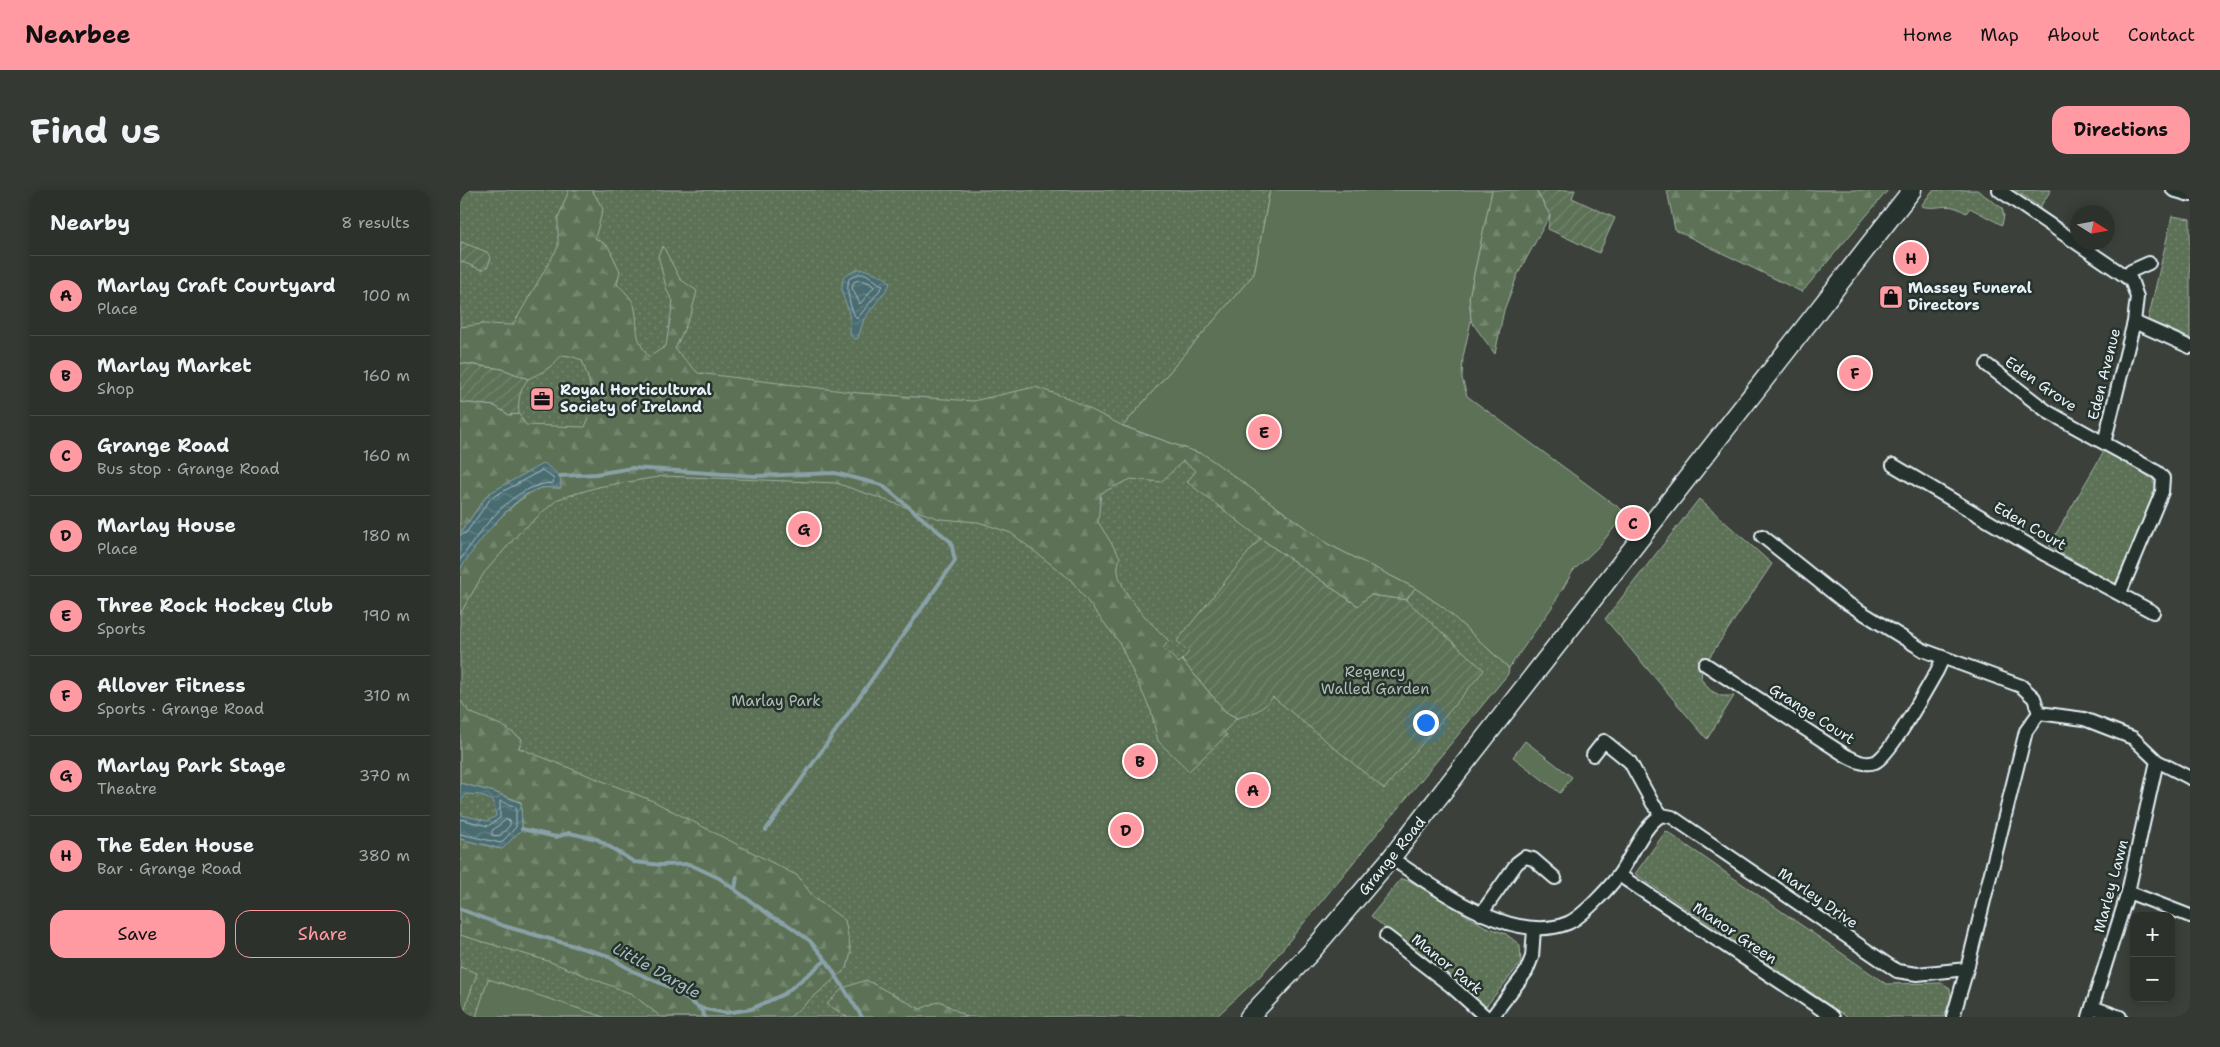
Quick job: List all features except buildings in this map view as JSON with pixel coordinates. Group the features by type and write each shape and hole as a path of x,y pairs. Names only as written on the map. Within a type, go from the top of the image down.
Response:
{"main road":[{"name":"Grange Road","path":"1249,1017 1312,952 1391,858 1912,190"}],"street":[{"path":"1999,190 2129,278 2131,271 2149,262"},
{"path":"2172,190 2190,195"},
{"name":"Eden Avenue","path":"2120,593 2162,492 2163,478 2158,472 2104,443 2134,322 2137,297 2129,278"},
{"path":"2134,322 2190,347"},
{"name":"Eden Grove","path":"1987,365 2048,412 2104,443"},
{"name":"Eden Court","path":"1893,465 2046,556 2120,593 2152,612"},
{"path":"1762,536 1842,600 1922,650 2021,686 2034,698 2039,713"},
{"name":"Grange Court","path":"1705,664 1846,755 1862,763 1876,762 1889,749 1937,671 1942,658"},
{"path":"2039,713 2084,719 2133,738 2157,761 2190,778"},
{"path":"1952,1017 1967,969 2026,730 2039,713"},
{"path":"1391,858 1481,914 1508,924 1534,929 1568,923 1596,901 1619,875 1651,823 1662,815 1653,804 1630,762 1604,741 1593,755"},
{"name":"Marley Lawn","path":"2091,1012 2128,892 2157,761"},
{"name":"Marley Drive","path":"1662,815 1672,817 1897,971 1917,974 1967,969"},
{"path":"1481,914 1517,863 1525,857 1533,859 1555,878"},
{"name":"Manor Green","path":"1619,875 1833,1017"},
{"path":"2128,892 2190,916"},
{"path":"1492,1017 1526,972 1532,958 1534,929"},
{"name":"Manor Park","path":"1386,936 1451,986 1486,1017"},
{"path":"2091,1012 2120,1017"}],"green space":[{"name":"Marlay Park","path":"460,190 1270,190 1254,274 1123,426 1184,446 1328,544 1415,588 1443,607 1509,668 1508,674 1261,975 1216,1017 460,1017"},
{"path":"569,190 592,190 603,209 595,238 608,246 620,271 617,284 633,302 639,339 649,357 666,346 673,301 667,291 658,255 663,246 680,279 697,291 691,314 675,349 698,373 859,393 973,401 1035,387 1068,398 1123,426 1205,455 1328,544 1415,588 1406,600 1370,595 1358,606 1260,538 1187,482 1196,471 1183,461 1161,482 1131,479 1101,493 1098,522 1120,557 1118,572 1125,591 1169,641 1163,648 1179,663 1182,660 1226,712 1237,718 1224,732 1227,735 1189,771 1158,741 1151,711 1119,642 1071,580 1011,533 978,522 940,519 836,483 664,476 598,487 558,499 519,533 484,573 460,614 461,568 474,547 496,522 520,500 541,488 560,488 560,476 488,494 460,533 460,402 495,406 509,415 519,414 526,425 585,427 594,406 582,360 574,357 564,355 547,369 528,379 502,369 460,363 460,327 483,324 513,325 558,247 558,218"},
{"path":"1270,190 1492,190 1469,297 1471,321 1463,357 1462,378 1467,396 1626,513 1600,545 1573,571 1552,607 1509,668 1443,607 1415,588 1328,544 1205,455 1123,426 1254,274"},
{"path":"1492,190 1536,190 1550,215 1518,274 1504,310 1495,354 1471,321 1469,297"},
{"path":"1536,190 1575,190 1572,198 1615,218 1599,253 1548,229 1550,215"},
{"path":"1667,190 1888,190 1802,292 1675,230"},
{"path":"1933,190 1977,190 2002,208 2004,216 2002,225 1970,208 1966,213 1948,206 1921,206"},
{"path":"2015,190 2051,190 2040,207"},
{"path":"2172,216 2190,219 2190,338 2148,320"},
{"path":"461,242 487,252 491,258 488,266 482,270 460,261"},
{"path":"460,363 502,369 528,379 520,396 519,414 509,415 495,406 460,402"},
{"path":"2104,451 2153,479 2157,492 2115,584 2049,546"},
{"path":"1699,499 1772,564 1702,668 1701,679 1710,690 1721,696 1734,696 1707,739 1605,619"},
{"name":"Regency Walled Garden","path":"1260,538 1358,606 1370,595 1406,600 1484,670 1384,789 1273,697 1257,711 1248,715 1237,718 1226,712 1182,660 1189,652 1177,641"},
{"path":"460,700 469,712 503,726 522,739 519,748 653,801 798,876 814,898 845,920 851,952 847,968 790,1017 661,1017 632,994 548,961 460,935 460,839 502,849 522,829 521,802 494,792 460,783"},
{"path":"1525,741 1572,777 1560,793 1513,757"},
{"path":"1666,831 1886,984 1942,983 1950,988 1951,998 1944,1017 1847,1017 1635,874"},
{"path":"1401,879 1410,881 1484,926 1506,934 1520,945 1521,963 1483,1010 1371,916"},
{"path":"460,967 477,973 462,1017 460,1017"},
{"path":"488,979 504,984 604,1017 476,1017"},
{"path":"866,980 920,1009 940,1001 967,1017 847,1017 827,1004 843,988"}],"water":[{"path":"858,269 875,273 890,282 864,319 858,338 855,339 850,335 850,317 843,296 842,282 844,276"},
{"path":"544,463 560,476 561,488 541,488 530,492 519,500 496,522 460,569 460,533 488,494"},
{"path":"460,783 494,792 521,803 522,829 502,849 460,839 460,811 462,815 487,821 496,816 493,801 480,795 466,794 460,802"}],"waterway":[{"path":"560,476 596,474 632,468 755,476 835,473 882,485 951,542 955,561 766,830"},
{"path":"522,829 556,837 569,833 597,839 634,862 661,865 689,864 719,878 772,917 787,924 810,941 826,960"},
{"path":"735,889 737,877"},
{"name":"Little Dargle","path":"460,909 504,926 606,955 633,971 669,987 700,1008 726,1013 751,1009 784,994 826,960 862,1017"},
{"name":"Little Dargle","path":"700,1008 705,1017"}],"place":[{"name":"The Eden House","path":"1911,258"},
{"name":"Massey Funeral Directors","path":"1891,297"},
{"name":"Allover Fitness","path":"1855,373"},
{"name":"Royal Horticultural Society of Ireland","path":"542,399"},
{"name":"Three Rock Hockey Club","path":"1264,432"},
{"name":"Grange Road","path":"1633,523"},
{"name":"Marlay Park Stage","path":"804,529"},
{"name":"Marlay Market","path":"1140,761"},
{"name":"Marlay Craft Courtyard","path":"1253,790"},
{"name":"Marlay House","path":"1126,830"}]}
